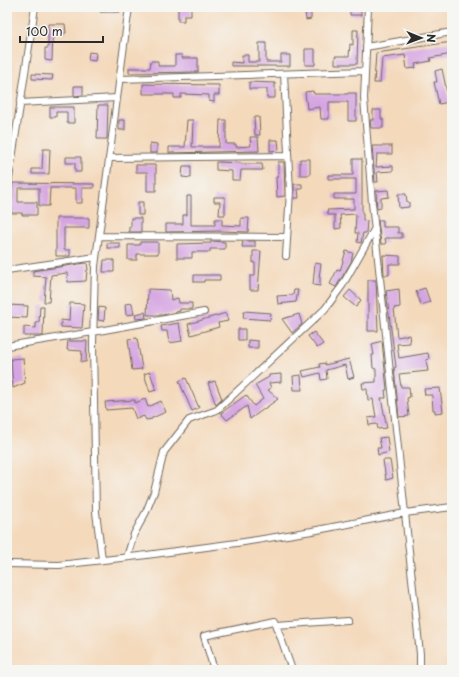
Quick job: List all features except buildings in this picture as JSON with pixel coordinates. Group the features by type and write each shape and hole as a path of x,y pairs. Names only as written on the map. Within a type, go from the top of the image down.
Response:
{"street":[{"path":"7,192 35,7"},
{"path":"102,559 96,512 93,332 96,257 129,7"},
{"path":"368,7 364,98 375,228 420,654 420,670"},
{"path":"366,47 452,32"},
{"path":"120,79 365,71"},
{"path":"284,74 290,191 286,256"},
{"path":"20,103 117,98"},
{"path":"109,158 288,156"},
{"path":"127,557 134,534 146,512 154,492 164,452 189,420 217,410 325,309 342,286 375,228"},
{"path":"99,236 287,237"},
{"path":"7,270 96,257"},
{"path":"7,346 204,312"},
{"path":"7,564 59,565 127,557 312,531 405,513 452,507"},
{"path":"277,625 348,620"},
{"path":"214,670 204,636 275,621 292,670"}]}
